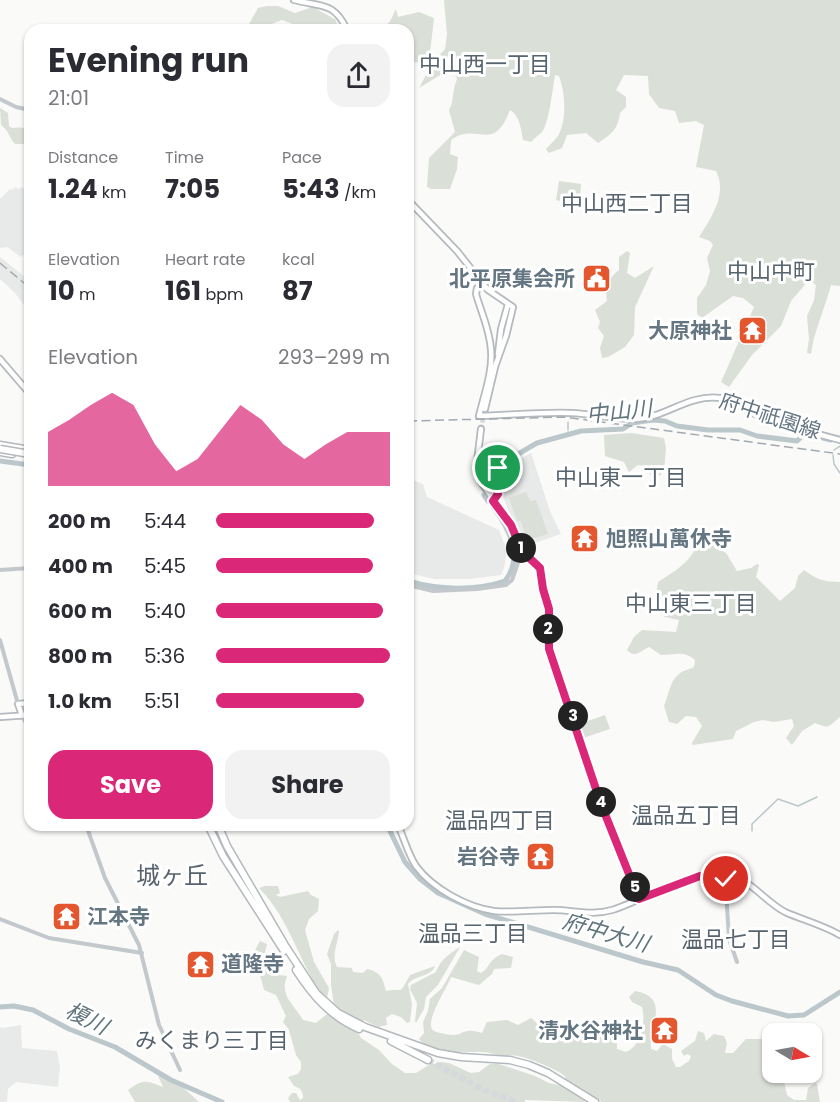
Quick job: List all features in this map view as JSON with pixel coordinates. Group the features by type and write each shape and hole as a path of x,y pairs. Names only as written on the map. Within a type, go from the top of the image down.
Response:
{"highway":[{"path":"0,448 24,451"},
{"path":"210,831 222,856 258,911 320,1000 336,1017 401,1045 428,1060"},
{"path":"221,831 234,859 320,1000"},
{"path":"364,1029 438,1053 461,1057 502,1059 530,1065 595,1102"}],"main road":[{"path":"294,0 327,6 334,10 343,24"},
{"path":"414,206 458,251 483,284 494,295 513,307 485,409"},
{"name":"府中祇園線","path":"483,284 477,288 476,294 488,333 491,358 479,416 569,413 637,419 649,417 692,400 711,397 720,398 773,422 840,440"},
{"path":"496,364 500,333 508,304"},
{"path":"0,359 24,386"},
{"path":"481,429 477,455 479,475 484,488 511,525 522,551 540,568 549,609 549,649 601,804 639,899"},
{"path":"0,717 22,715 18,704 24,704"},
{"path":"401,831 412,858 422,873 457,898 487,909 597,913 612,910 700,876 725,874 748,883 786,912 840,935"}],"street":[{"path":"0,99 24,109"},
{"path":"493,501 498,494 495,484 498,466"},
{"path":"414,587 430,591 472,590 506,585 512,580 522,551"},
{"path":"0,570 24,568"},
{"path":"0,640 18,704"},
{"path":"22,715 24,719"},
{"path":"88,831 105,878 142,953 159,1025 180,1070"},
{"path":"725,874 729,939 737,962"},
{"path":"0,919 54,939 142,953"}],"shaded area":[{"path":"444,0 840,0 840,286 831,285 811,354 807,353 809,339 807,316 814,300 816,285 809,280 791,301 781,326 752,355 729,387 721,382 754,307 743,298 733,296 702,318 697,314 697,298 706,285 710,271 707,258 713,245 710,241 699,237 716,206 719,197 719,180 716,171 696,167 704,125 696,121 679,123 675,111 659,108 649,94 648,76 624,75 616,90 626,97 626,107 620,113 616,127 607,137 598,143 586,133 567,135 562,148 549,153 546,149 562,128 564,113 561,82 559,76 555,75 549,113 544,127 531,142 523,140 518,119 510,110 497,131 484,135 460,135 451,140 450,154 458,157 457,169 450,189 427,187 429,158 455,132 449,110 457,79 455,74 445,72 419,88 433,62 445,49 447,34"},
{"path":"278,6 295,13 313,7 336,20 337,24 292,24 282,20 272,24 249,24 258,8"},
{"path":"396,9 398,17 419,12 434,18 429,61 425,64 414,62 414,24 387,24"},
{"path":"0,108 8,113 9,126 24,128 24,144 15,144 1,125"},
{"path":"559,181 581,184 579,209 569,208 569,203 556,200"},
{"path":"16,187 24,189 24,254 21,257 7,247 0,248 0,199 10,189"},
{"path":"627,251 630,253 627,273 635,278 654,266 635,307 634,335 625,347 602,358 600,348 604,336 598,328 600,322 595,310 607,301 608,284 619,270 619,257"},
{"path":"0,257 24,276 24,305 15,293 0,279"},
{"path":"631,433 664,438 666,448 664,471 657,478 652,477 644,466 638,465 629,472 624,462 605,456 604,435"},
{"path":"531,453 550,511 561,534 523,547 499,486 508,466"},
{"path":"414,480 423,484 427,497 499,530 507,551 501,575 470,579 434,579 414,574"},
{"path":"526,492 530,501 536,500 548,534 527,540 521,521 517,521 509,498"},
{"path":"702,540 726,553 737,571 759,565 756,577 780,601 795,588 798,576 804,570 820,579 840,582 840,717 831,725 815,723 802,731 792,745 786,738 794,726 792,719 774,722 763,720 736,731 733,739 693,745 702,726 696,717 686,716 677,724 669,722 664,706 671,685 681,673 694,667 695,660 683,654 661,655 649,647 636,654 627,650 634,637 642,630 676,632 679,620 665,617 654,608 658,582 683,564"},
{"path":"605,715 610,729 583,738 579,724"},
{"path":"278,886 280,893 276,895 280,897 308,891 319,899 318,911 309,919 305,930 314,962 329,988 327,998 324,998 315,984 279,913 259,888"},
{"path":"338,930 335,954 337,967 352,968 353,972 363,973 367,969 375,972 382,980 386,991 401,990 410,975 435,966 430,972 408,984 412,1004 410,1022 407,1023 401,1017 392,1014 386,1018 387,1025 378,1027 364,1020 361,1023 334,1006 331,964 327,954 334,934"},
{"path":"260,941 267,944 265,952 277,958 269,971 271,974 287,976 286,994 303,1020 316,1023 327,1014 357,1031 361,1038 379,1050 392,1064 405,1073 416,1073 429,1065 441,1062 449,1063 471,1073 479,1072 490,1064 499,1064 549,1083 567,1087 583,1097 585,1102 525,1100 525,1102 290,1102 288,1098 292,1093 296,1093 300,1100 303,1098 301,1090 294,1086 288,1077 298,1074 301,1062 296,1055 289,1030 283,1022 286,1016 276,995 264,990 254,952"},
{"path":"460,947 438,985 426,997 424,1009 416,1023 417,1003 410,989 411,985 436,972 443,960"},
{"path":"464,950 479,957 477,971 481,973 502,954 513,957 511,968 494,969 492,974 479,985 451,977 432,1018 432,1029 442,1034 454,1035 466,1031 482,1033 487,1022 507,1020 518,1025 531,1018 539,1025 587,1033 607,1028 617,1039 617,1049 626,1052 636,1044 643,1026 642,1007 632,1002 629,997 635,991 653,1000 656,1006 651,1049 657,1051 665,1045 672,1049 672,1059 676,1067 689,1061 691,1056 687,1054 684,1056 681,1051 695,1041 698,1031 704,1033 706,1041 714,1034 724,1036 727,1043 725,1053 733,1053 746,1039 761,1039 762,1083 784,1083 787,1095 794,1100 806,1100 808,1088 815,1083 820,1102 602,1102 566,1083 565,1076 561,1073 529,1059 483,1052 445,1052 424,1044 419,1039 424,1033 423,1022 430,999 442,988"},
{"path":"21,1025 22,1048 57,1051 60,1067 58,1087 16,1082 8,1089 7,1102 0,1102 0,1027"},
{"path":"155,1069 178,1083 199,1102 135,1102 128,1090 138,1084 149,1082 163,1087"}],"waterway":[{"name":"中山川","path":"487,483 494,468 537,443 581,431 623,429 632,423 653,420 708,430 740,430 757,436 797,441 805,433"},
{"path":"568,422 568,430"},
{"name":"中山川","path":"823,438 831,440"},
{"path":"834,450 840,446"},
{"path":"833,455 834,464 840,473"},
{"name":"府中大川","path":"0,461 24,464"},
{"name":"中山川","path":"484,495 488,501"},
{"name":"中山川","path":"414,582 432,586 469,588 505,581 511,572 514,553 509,533 493,507"},
{"path":"752,831 752,824 778,799 798,806 817,797"},
{"name":"府中大川","path":"390,831 405,862 420,879 438,893 485,914 643,962 678,970 716,995 788,1016 804,1015 840,992"},
{"name":"榎川","path":"0,1007 14,1006 33,1010 69,1029 115,1047 171,1080 222,1102"}],"tunnel":[{"path":"481,429 485,409"},
{"path":"428,1060 484,1090 517,1102"}],"railway":[{"path":"0,263 24,283"},
{"path":"414,421 564,417 840,454"}],"place":[{"name":"北平原集会所","path":"596,279"},
{"name":"大原神社","path":"753,331"},
{"name":"旭照山萬休寺","path":"585,539"},
{"name":"岩谷寺","path":"541,857"},
{"name":"江本寺","path":"66,917"},
{"name":"道隆寺","path":"200,964"},
{"name":"清水谷神社","path":"664,1031"}],"district":[{"name":"中山西一丁目","path":"485,64"},
{"name":"中山西二丁目","path":"627,203"},
{"name":"中山中町","path":"771,271"},
{"name":"中山東一丁目","path":"621,477"},
{"name":"中山東三丁目","path":"691,603"},
{"name":"温品五丁目","path":"686,815"},
{"name":"温品四丁目","path":"500,820"},
{"name":"城ヶ丘","path":"172,876"},
{"name":"温品三丁目","path":"473,933"},
{"name":"温品七丁目","path":"736,939"},
{"name":"みくまり三丁目","path":"212,1040"}],"route":[{"path":"498,468 495,484 498,494 493,501 511,525 522,551 538,565 542,573 543,589 549,609 549,649 601,804 639,899 700,876 725,874 726,879"}]}
